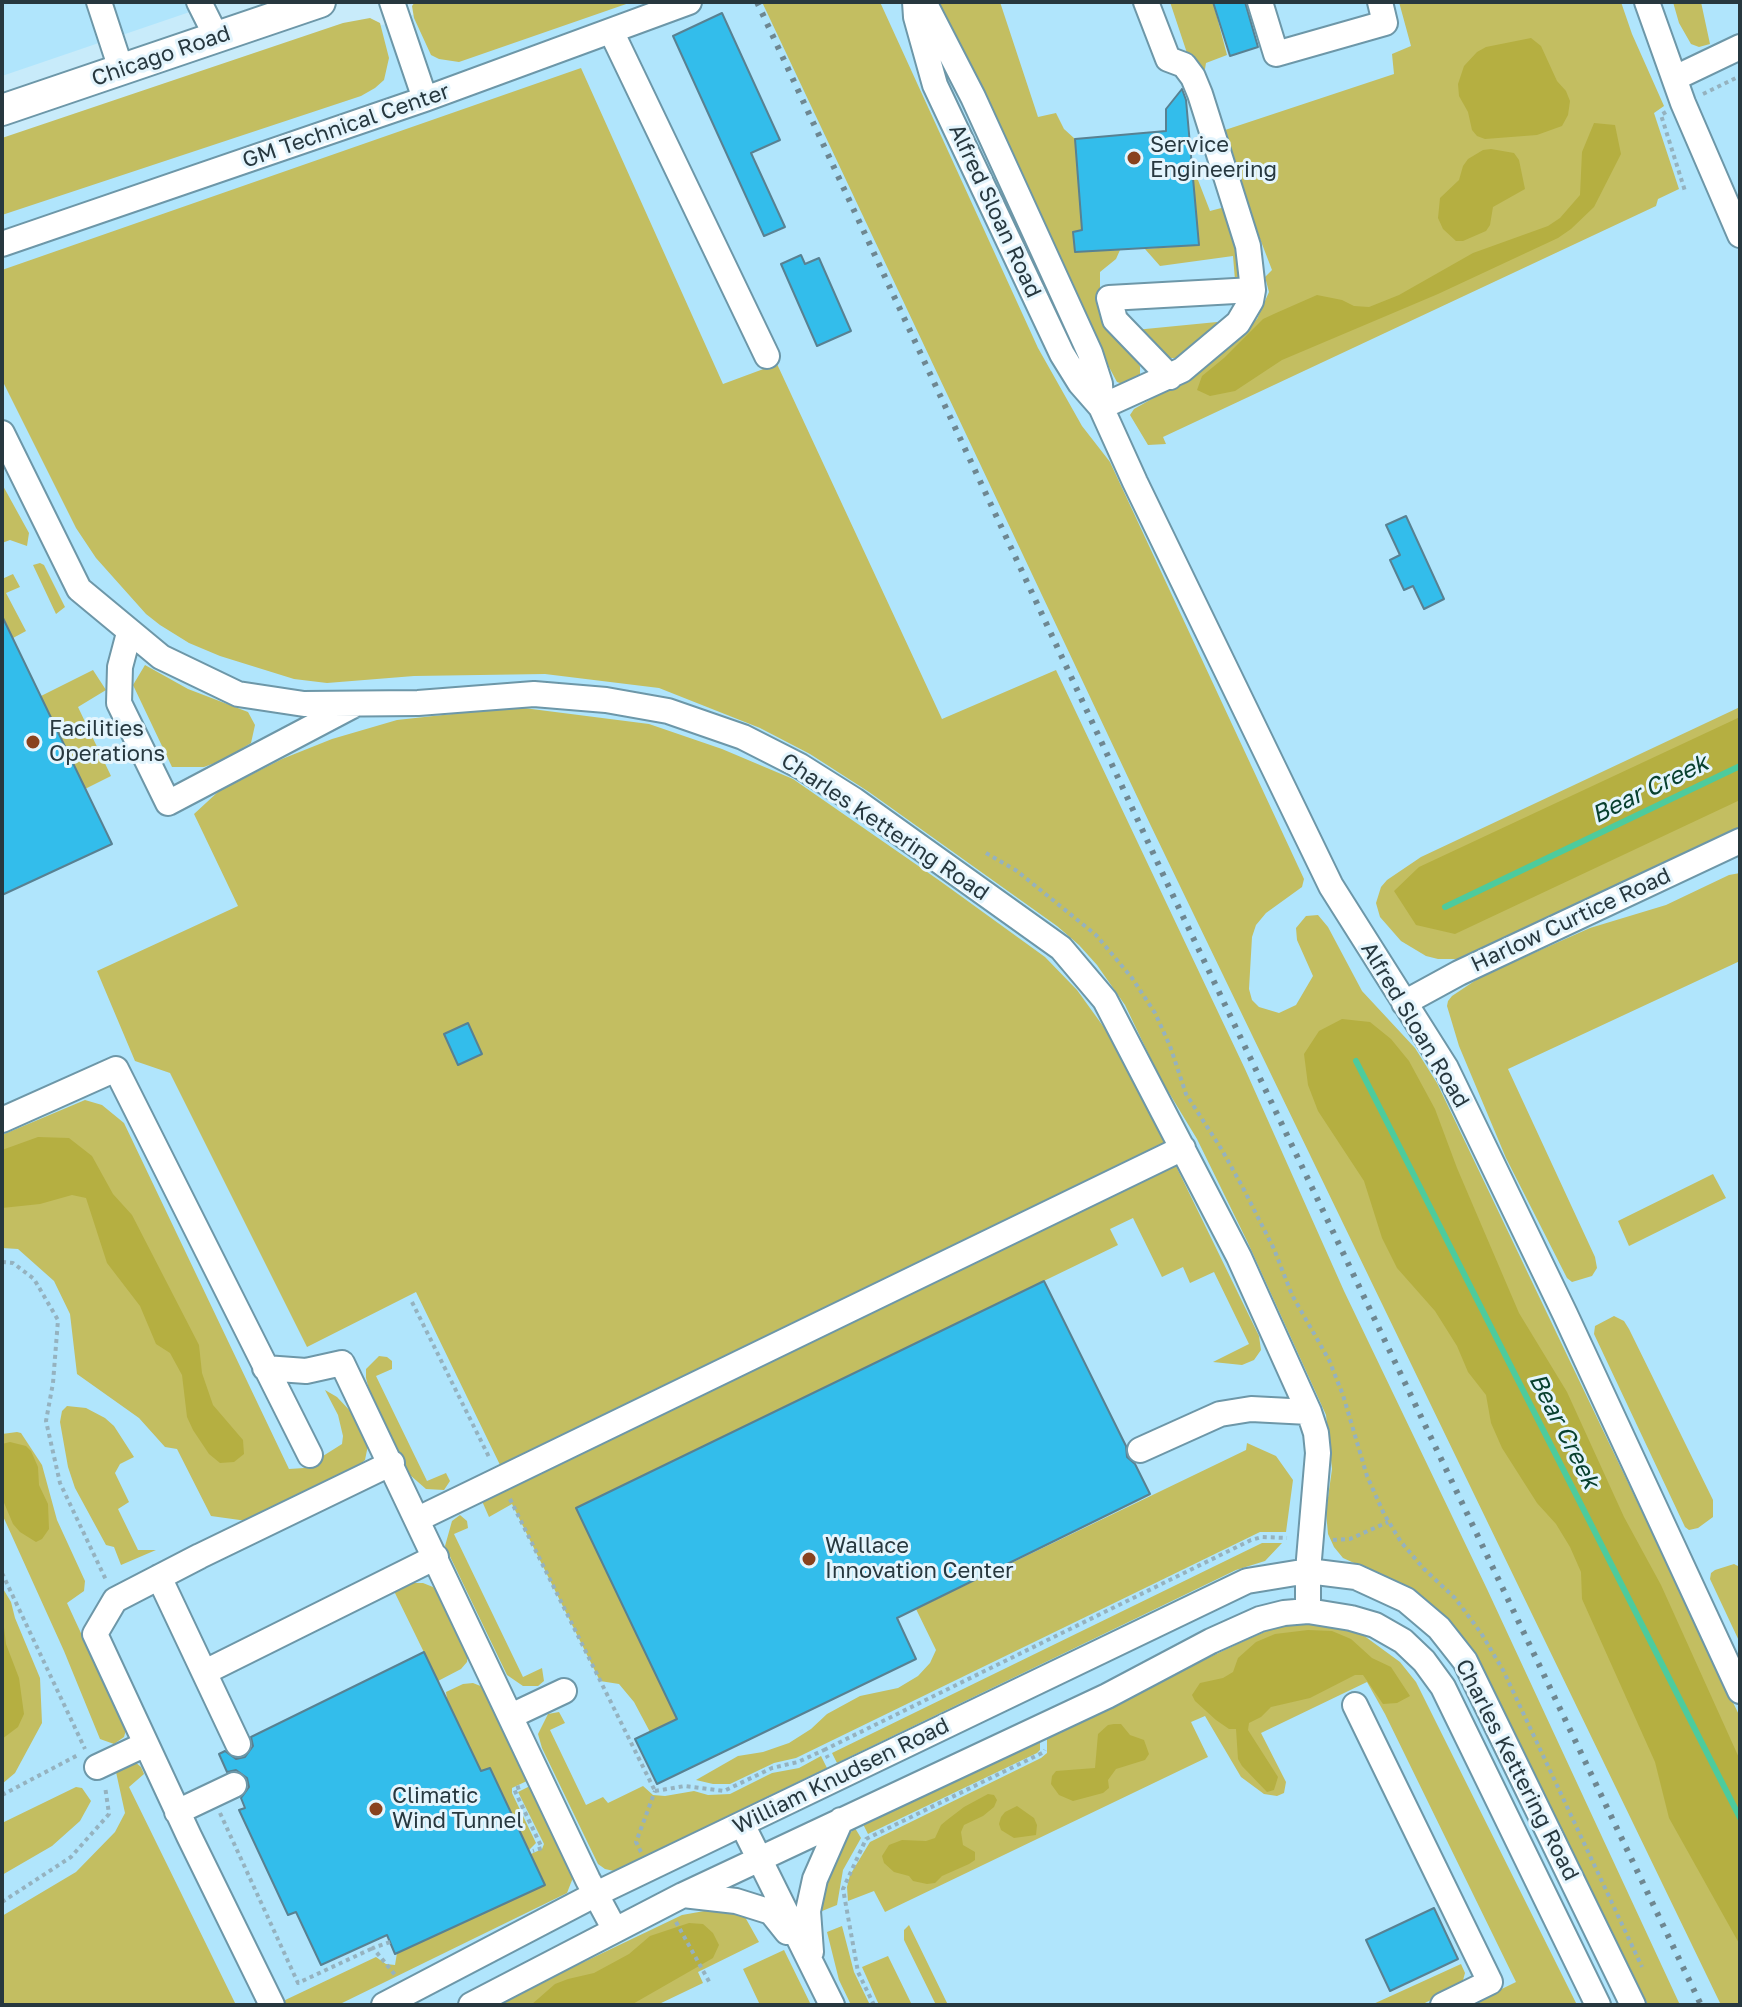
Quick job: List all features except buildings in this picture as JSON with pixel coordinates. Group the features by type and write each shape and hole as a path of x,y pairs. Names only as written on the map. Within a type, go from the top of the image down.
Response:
{"main road":[{"name":"Chicago Road","path":"2,110 216,36 279,9 320,2"}],"lane":[{"path":"99,2 121,69"},
{"path":"199,2 216,36"},
{"path":"392,2 425,99"},
{"name":"GM Technical Center","path":"2,244 425,99 689,2"},
{"name":"Alfred Sloan Road","path":"915,2 916,17 935,85 1062,354 1080,383 1101,407 1331,886 1446,1068 1565,1314 1740,1691"},
{"name":"Alfred Sloan Road","path":"924,2 973,97 1090,353 1100,384 1101,407"},
{"path":"1101,407 1170,377 1238,323 1251,301 1253,290 1248,246 1200,94 1184,65 1168,59 1146,2"},
{"path":"1260,2 1276,54 1385,23 1380,2"},
{"path":"1647,2 1693,126 1740,235"},
{"path":"611,31 767,356"},
{"path":"1675,78 1740,47"},
{"path":"1170,377 1115,320 1109,298 1253,290"},
{"name":"Charles Kettering Road","path":"2,433 79,589 161,657 238,694 304,704 418,703 534,694 606,700 668,711 743,737 800,766 854,800 1061,948 1105,1000 1239,1257 1309,1412 1318,1453 1308,1571 1308,1611 1334,1613 1375,1625 1403,1641 1431,1669 1443,1687 1598,2005"},
{"path":"129,633 120,667 119,703 168,803 360,702"},
{"name":"Harlow Curtice Road","path":"1404,1003 1473,966 1740,841"},
{"path":"2,1120 116,1069 310,1455"},
{"path":"418,1519 1183,1148"},
{"path":"265,1368 306,1371 342,1363 615,1930"},
{"path":"1140,1450 1220,1414 1251,1409 1309,1412"},
{"path":"272,2005 177,1812 95,1634 115,1600 392,1463"},
{"path":"205,1672 436,1557"},
{"name":"Charles Kettering Road","path":"1308,1571 1356,1577 1406,1600 1439,1628 1465,1661 1633,2005"},
{"name":"William Knudsen Road","path":"384,2005 596,1894 1247,1581 1308,1571"},
{"path":"159,1577 238,1744"},
{"name":"William Knudsen Road","path":"471,2005 615,1930 677,1904 760,1859 1107,1696 1211,1641 1260,1619 1308,1611"},
{"path":"1037,1682 1048,1723"},
{"path":"511,1716 564,1691"},
{"path":"1355,1705 1490,1982 1443,2005"},
{"path":"92,1759 146,1744"},
{"path":"887,1754 906,1789"},
{"path":"177,1812 234,1785"},
{"path":"811,1962 808,1911 815,1879 841,1820"},
{"path":"742,1824 832,2005"},
{"path":"677,1904 736,1901 771,1912 811,1962"}],"path":[{"path":"1703,94 1740,76"},
{"path":"1672,109 1661,115 1685,191"},
{"path":"2,1262 13,1263 34,1279 58,1320 53,1383 46,1421 60,1483 115,1600"},
{"path":"412,1302 655,1791 636,1842 643,1857"},
{"path":"1330,1540 1350,1539 1389,1522"},
{"path":"655,1791 685,1786 724,1791 772,1768 798,1762 1251,1540 1287,1538"},
{"path":"2,1573 103,1778 109,1814 71,1857 2,1902"},
{"path":"874,2005 858,1972 843,1889 866,1839 1044,1752 1048,1723"},
{"path":"824,1750 831,1764"},
{"path":"2,1795 92,1759"},
{"path":"218,1810 298,1983 390,1942"},
{"path":"677,1904 711,1985"},
{"path":"373,1948 397,1977"}],"shaded area":[{"path":"2,2 219,2 2,76"},
{"path":"415,2 632,2 459,62 431,55 414,18 412,6"},
{"path":"451,2 1740,2 1740,2005 2,2005 2,152"},
{"path":"762,2 880,2 1038,348 1082,426 1110,462 1304,879 1302,887 1266,913 1256,925 1252,937 1249,989 1252,1000 1259,1007 1279,1013 1296,1005 1313,976 1297,940 1296,928 1306,916 1318,915 1328,927 1362,991 1415,1048 1437,1083 1740,1717 1740,2005 1721,2005 1150,824"},
{"path":"936,2 1000,2 1038,117 1056,113 1064,129 1075,139 1082,230 1073,232 1075,252 1120,250 1116,259 1100,272 1100,304 1110,330 1140,366 1137,383 1126,385 1117,382 1062,279"},
{"path":"1170,2 1213,2 1227,55 1206,63 1205,69 1198,72 1189,59"},
{"path":"1399,2 1621,2 1664,106 1654,113 1679,189 1658,199 1656,206 1163,437 1166,444 1148,445 1130,415 1134,409 1164,392 1257,319 1269,292 1265,277 1272,270 1219,132 1394,74 1392,54 1411,46"},
{"path":"1673,2 1701,2 1710,44 1699,47 1691,44 1679,23"},
{"path":"370,18 380,23 389,58 384,80 361,96 2,215 2,138 343,23"},
{"path":"1531,38 1541,46 1570,101 1562,126 1537,135 1485,139 1477,136 1459,96 1458,84 1464,66 1486,47"},
{"path":"581,68 723,384 777,364 942,719 1056,670 1680,2005 1648,2005 1496,1694 1477,1658 1454,1627 1428,1601 1407,1587 1343,1558 1334,1547 1328,1534 1326,1512 1332,1469 1326,1415 1197,1139 1160,1078 1125,1005 1079,945 1057,926 869,792 810,754 760,728 659,688 545,674 414,676 327,683 294,679 220,656 189,643 160,625 146,614 96,558 76,528 2,380 2,270"},
{"path":"1594,123 1615,125 1621,154 1594,207 1558,238 1438,294 1282,360 1235,391 1210,396 1197,390 1202,376 1263,319 1317,295 1369,307 1399,295 1473,253 1548,226 1560,218 1580,195 1582,152"},
{"path":"1491,149 1514,153 1519,160 1525,189 1493,207 1486,231 1456,241 1443,229 1438,218 1440,198 1459,180 1468,159"},
{"path":"1193,177 1198,180 1210,211 1225,207 1241,254 1242,275 1239,280 1235,280 1233,256 1160,266 1145,249 1199,245"},
{"path":"1217,322 1218,326 1177,358 1166,358 1135,330"},
{"path":"2,484 29,533 27,546 10,540 2,543"},
{"path":"33,565 44,565 65,607 56,614"},
{"path":"13,574 20,587 6,593 26,631 13,638 2,615 2,579"},
{"path":"145,665 188,689 248,712 255,725 251,743 223,760 204,767 172,767 133,685"},
{"path":"93,670 106,690 78,707 111,776 85,789 41,696"},
{"path":"516,707 649,724 722,749 793,779 1045,957 1077,990 1108,1033 1167,1142 501,1467 416,1292 307,1347 170,1073 135,1061 97,971 238,906 194,814 219,791 282,759 332,739 397,720"},
{"path":"1740,707 1740,831 1479,954 1460,959 1426,956 1401,941 1380,917 1376,903 1381,887 1421,857"},
{"path":"1740,717 1740,800 1455,934 1416,925 1394,891 1419,867"},
{"path":"1740,873 1740,961 1508,1069 1595,1257 1597,1268 1592,1276 1572,1282 1567,1278 1506,1158 1459,1046 1448,1001 1482,976 1590,928 1666,905 1729,875"},
{"path":"1342,1019 1370,1022 1391,1039 1409,1061 1435,1109 1519,1313 1567,1392 1624,1517 1661,1585 1740,1760 1740,1945 1669,1818 1655,1762 1582,1599 1581,1572 1570,1547 1502,1448 1491,1423 1486,1395 1468,1372 1457,1346 1435,1311 1397,1268 1382,1238 1364,1181 1318,1111 1308,1085 1304,1054 1319,1031"},
{"path":"85,1100 102,1105 124,1123 289,1469 304,1468 342,1444 338,1415 325,1390 337,1397 353,1414 368,1445 365,1460 356,1468 247,1521 211,1516 177,1449 165,1447 139,1418 77,1374 70,1314 54,1281 18,1249 2,1248 2,1135"},
{"path":"38,1137 69,1138 92,1156 113,1194 132,1215 199,1345 202,1373 213,1405 243,1440 244,1454 234,1462 220,1463 209,1454 193,1430 187,1417 182,1375 170,1353 156,1344 140,1306 107,1263 86,1198 72,1195 40,1204 2,1208 2,1150"},
{"path":"1175,1164 1259,1336 1261,1350 1254,1360 1242,1365 1213,1362 1249,1344 1214,1272 1190,1283 1183,1267 1162,1277 1133,1218 1110,1229 1118,1245 576,1508 677,1719 650,1732 634,1702 619,1684 600,1681 512,1504 489,1517 482,1501"},
{"path":"1713,1174 1726,1198 1629,1246 1618,1221"},
{"path":"1614,1316 1624,1321 1629,1329 1713,1500 1713,1517 1698,1528 1689,1530 1685,1527 1594,1334 1595,1326"},
{"path":"379,1356 392,1361 392,1369 376,1376 427,1481 446,1473 450,1481 444,1490 426,1489 410,1475 370,1393 366,1369"},
{"path":"67,1406 86,1408 105,1418 114,1426 134,1457 120,1464 115,1473 129,1502 118,1509 138,1550 156,1550 121,1565 114,1547 106,1545 75,1488 68,1467 60,1422 62,1411"},
{"path":"21,1433 42,1465 57,1520 85,1581 84,1591 67,1603 126,1730 124,1737 114,1744 100,1739 2,1514 2,1434"},
{"path":"10,1442 26,1446 31,1451 38,1467 39,1485 48,1504 49,1529 36,1542 13,1524 2,1498 2,1444"},
{"path":"1247,1443 1276,1456 1293,1480 1286,1532 1260,1532 796,1758 774,1763 730,1784 696,1780 738,1756 789,1743 827,1714 860,1696 898,1688 918,1676 930,1663 936,1650 916,1609 1246,1450"},
{"path":"460,1515 467,1521 468,1528 454,1534 523,1677 542,1668 544,1681 538,1686 523,1686 507,1675 445,1546 452,1521"},
{"path":"1262,1543 1282,1543 1265,1561 1236,1570 837,1763 832,1753"},
{"path":"1734,1564 1740,1567 1740,1643 1710,1579 1715,1570"},
{"path":"412,1583 433,1587 440,1595 468,1653 467,1662 461,1669 438,1681 394,1591"},
{"path":"2,1587 11,1602 40,1678 42,1723 15,1773 2,1784"},
{"path":"2,1611 6,1644 19,1678 24,1714 18,1727 2,1739"},
{"path":"1305,1622 1363,1635 1400,1662 1416,1682 1577,2005 1469,2005 1516,1982 1367,1682 1261,1733 1286,1782 1284,1793 1277,1796 1264,1794 1241,1777 1205,1716 1191,1722 1208,1757 885,1912 874,1891 848,1901 850,1875 870,1842 1041,1758 1047,1753 1047,1734 1246,1640 1281,1625"},
{"path":"1332,1631 1351,1639 1372,1658 1391,1667 1410,1696 1397,1703 1383,1704 1363,1675 1355,1675 1310,1698 1271,1707 1249,1723 1248,1730 1278,1777 1274,1790 1267,1792 1238,1759 1236,1729 1229,1729 1216,1720 1192,1695 1200,1683 1223,1678 1233,1672 1238,1658 1256,1642 1275,1634"},
{"path":"473,1683 483,1687 529,1780 512,1788 512,1793 536,1843 529,1850 490,1768 481,1771 447,1699 446,1692"},
{"path":"559,1712 565,1723 550,1730 586,1805 603,1797 608,1803 643,1786 653,1795 694,1791 708,1795 730,1794 772,1773 799,1768 821,1756 827,1768 614,1871 598,1864 542,1748 538,1734 548,1714"},
{"path":"1121,1724 1130,1735 1144,1740 1149,1754 1145,1760 1116,1769 1108,1780 1109,1788 1103,1793 1073,1801 1059,1795 1051,1784 1056,1771 1095,1768 1098,1734 1108,1725"},
{"path":"1040,1738 1037,1753 868,1834 863,1824"},
{"path":"135,1762 144,1774 129,1787 236,2005 2,2005 2,1916 76,1872 115,1832 125,1813 116,1772"},
{"path":"532,1785 574,1875 567,1893 338,2005 283,2005 281,2002 376,1957 386,1964 395,1965 397,1953 545,1885 531,1854 542,1849 544,1844 518,1792"},
{"path":"76,1787 82,1788 91,1801 80,1821 52,1846 2,1875 2,1823"},
{"path":"988,1794 994,1795 997,1800 994,1807 964,1825 961,1832 963,1845 975,1852 975,1860 969,1864 942,1876 935,1883 927,1884 894,1872 884,1863 882,1856 889,1845 902,1840 926,1841 935,1838 947,1820"},
{"path":"1017,1806 1034,1818 1036,1835 1014,1838 1001,1830 1001,1817"},
{"path":"855,1828 861,1838 843,1870 837,1905 822,1911 820,1896 842,1841"},
{"path":"721,1908 745,1917 759,1942 698,1972 703,1983 657,2005 494,2005 682,1915"},
{"path":"689,1923 703,1924 713,1933 719,1945 713,1958 631,2005 531,2005 555,1984 594,1973 629,1954 650,1936"},
{"path":"909,1925 948,2005 936,2005 904,1940 904,1930"},
{"path":"842,1926 854,1972 870,2005 851,2005 839,1980 827,1932"},
{"path":"784,1950 811,2005 760,2005 743,1969"},
{"path":"888,1956 912,2005 879,2005 862,1967"},
{"path":"1461,1964 1465,1973 1462,1984 1421,2005 1371,2005"}],"waterway":[{"name":"Bear Creek","path":"1445,907 1740,766"},
{"name":"Bear Creek","path":"1356,1061 1740,1818"}],"railway":[{"path":"757,2 1168,885 1701,2005"}],"place":[{"name":"Service Engineering","path":"1134,158"},
{"name":"Facilities Operations","path":"33,742"},
{"name":"Wallace Innovation Center","path":"809,1559"},
{"name":"Climatic Wind Tunnel","path":"376,1809"}]}
